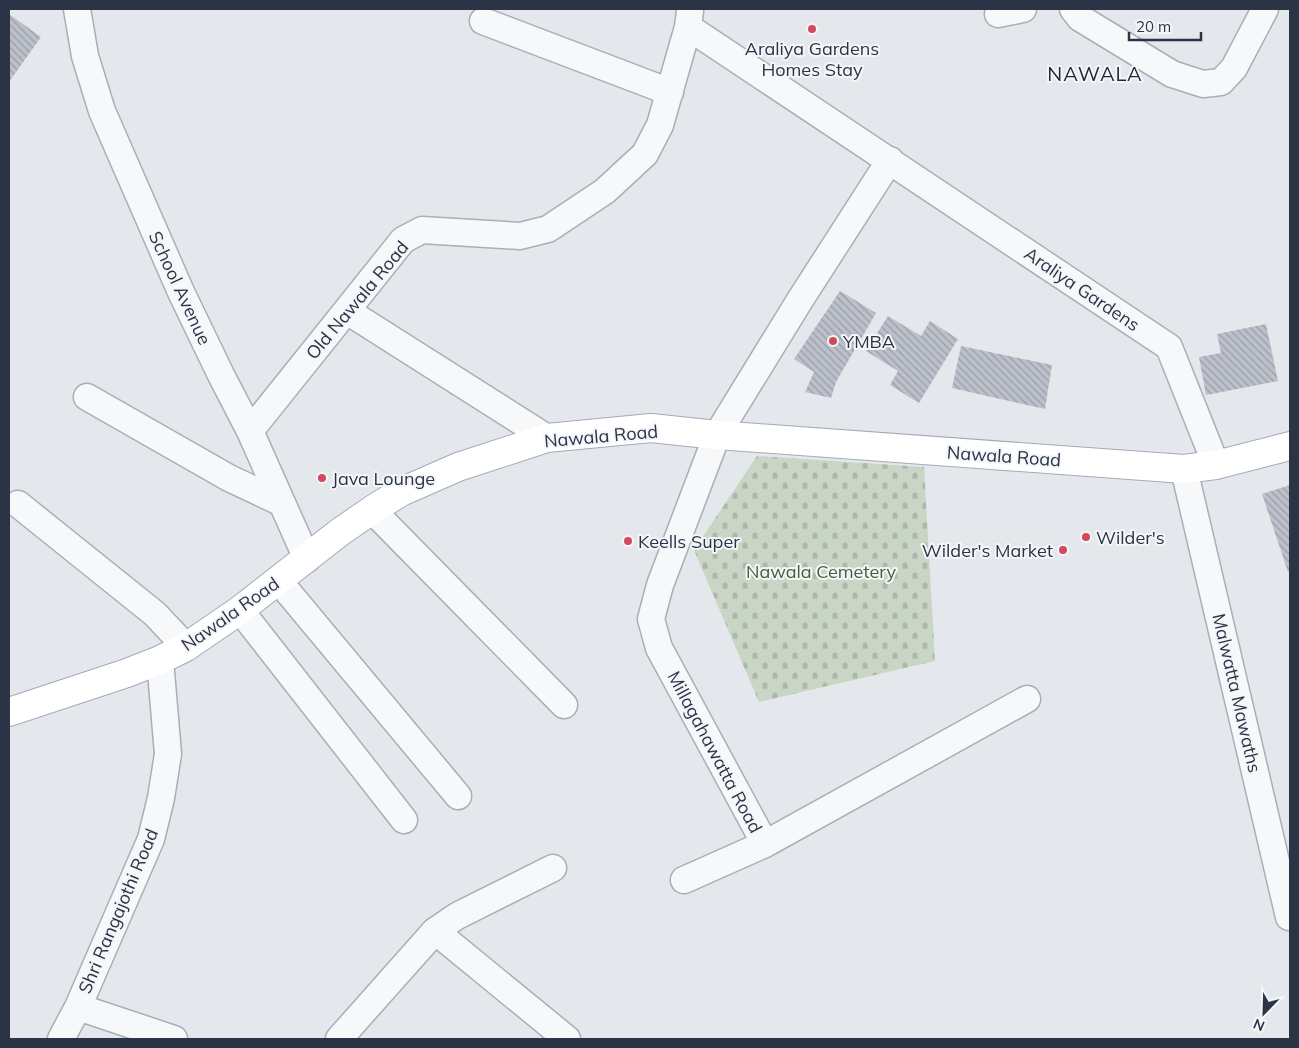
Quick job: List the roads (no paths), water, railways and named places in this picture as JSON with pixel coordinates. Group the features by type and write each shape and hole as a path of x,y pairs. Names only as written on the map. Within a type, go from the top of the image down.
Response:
{"main road":[{"name":"Nawala Road","path":"9,712 127,673 186,647 240,610 340,532 400,492 458,467 547,438 651,428 717,436 1184,469 1216,465 1290,446"}],"street":[{"name":"School Avenue","path":"77,9 85,56 102,111 185,301 250,431 307,559"},
{"path":"998,14 1023,9"},
{"path":"1073,9 1080,18 1172,74 1202,84 1221,82 1234,68 1265,9"},
{"name":"Old Nawala Road","path":"250,431 402,240 422,230 520,236 548,229 604,191 645,154 660,125 689,18"},
{"name":"Araliya Gardens","path":"689,18 890,160 1169,347 1216,465"},
{"path":"483,21 670,92"},
{"path":"717,436 800,300 890,160"},
{"path":"347,311 547,438"},
{"path":"87,397 229,478 282,503"},
{"name":"Millagahawatta Road","path":"717,436 660,585 651,619 659,648 765,844 1027,699"},
{"name":"Malwatta Mawaths","path":"1184,469 1289,917"},
{"path":"18,504 155,614 186,647"},
{"path":"372,510 564,705"},
{"path":"278,580 458,796"},
{"path":"240,610 404,820"},
{"name":"Shri Rangajothi Road","path":"61,1039 78,1007 151,839 161,798 168,754 160,660"},
{"path":"684,880 765,844"},
{"path":"340,1039 435,931 457,916 554,868"},
{"path":"435,931 567,1039"},
{"path":"78,1007 174,1039"}],"place":[{"name":"Araliya Gardens Homes Stay","path":"812,29"},
{"name":"YMBA","path":"833,341"},
{"name":"Java Lounge","path":"322,478"},
{"name":"Wilder's","path":"1086,537"},
{"name":"Keells Super","path":"628,541"},
{"name":"Wilder's Market","path":"1063,550"}],"district":[{"name":"NAWALA","path":"1095,73"}],"park label":[{"name":"Nawala Cemetery","path":"821,571"}]}
